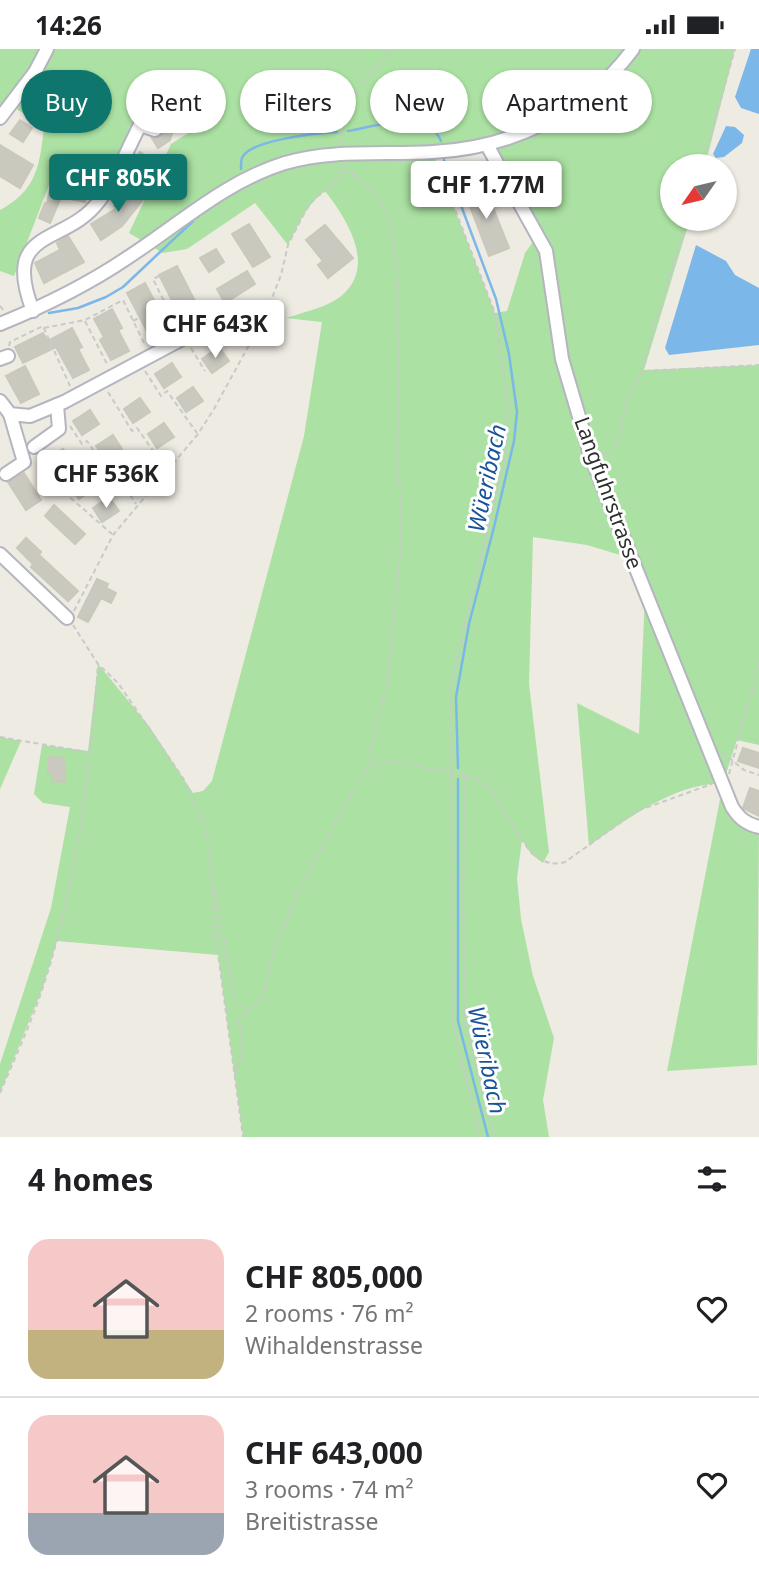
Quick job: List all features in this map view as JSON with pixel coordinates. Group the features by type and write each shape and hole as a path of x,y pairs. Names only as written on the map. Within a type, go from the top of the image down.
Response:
{"street":[{"path":"0,118 35,72 47,49"},
{"path":"2,318 33,311 125,260 222,192 285,163 433,152 487,145 524,134 558,117 590,94 621,65 633,49"},
{"path":"33,311 21,276 23,260 29,249 39,240 89,213 100,200 136,133"},
{"name":"Langfuhrstrasse","path":"487,145 546,251 562,359 590,457 738,817 759,827"},
{"path":"10,414 30,416 66,401 216,321 223,325"},
{"path":"0,401 10,414 24,461 6,474"},
{"path":"34,447 59,429 66,401"},
{"path":"0,554 67,618"}],"path":[{"path":"250,1008 240,1007 235,999 205,829 193,793 118,683 98,664 67,618 76,608 113,535 198,434 266,314 281,275 288,244 306,209 314,199 341,179 340,144 352,99 363,80 393,49"},
{"path":"705,154 735,49"},
{"path":"433,152 495,313 509,418 506,451 451,685 452,1023 481,1137"},
{"path":"234,1077 242,1050 239,1021 259,1000 273,953 308,871 370,766 370,753 387,686 401,543 401,488 396,470 399,418 397,270 386,211 377,196 342,160"},
{"path":"590,457 610,454 620,439 629,395 644,371 645,357 683,231"},
{"path":"159,276 153,279 183,337 205,371"},
{"path":"4,357 10,342 43,326 44,328 85,320 122,300 133,321 145,359 161,395 167,391 198,434"},
{"path":"133,321 166,304"},
{"path":"0,306 2,318"},
{"path":"85,320 108,379 109,395 132,431 137,428 161,462 169,468"},
{"path":"223,325 236,328 249,343"},
{"path":"44,328 66,401 65,418 82,444 87,441 105,467 110,464 137,505"},
{"path":"644,371 759,365"},
{"path":"34,447 57,486 113,535"},
{"path":"370,766 385,762 465,775 479,781 495,795 531,853 543,863 556,865 565,862 644,807 709,784 723,784 734,762 759,663"},
{"path":"0,1093 43,987 75,863 98,664"},
{"path":"703,736 744,770 759,775"},
{"path":"0,737 88,752"},
{"path":"465,775 465,1023 495,1137"},
{"path":"213,884 215,930 243,1137"}],"green space":[{"path":"0,49 735,49 708,154 660,154 660,231 686,231 644,370 759,365 759,745 737,740 725,781 725,790 734,807 759,827 757,1065 667,1071 723,784 688,789 670,796 618,825 589,846 577,703 639,734 645,593 630,558 587,545 533,537 529,684 549,852 543,863 531,854 522,840 517,878 521,919 533,976 554,1038 543,1100 549,1137 243,1137 218,955 57,941 43,987 0,1093 0,1064 51,908 70,807 43,803 34,794 42,745 88,751 98,664 149,726 193,793 203,791 212,781 304,436 322,322 286,318 332,302 347,291 355,277 358,263 351,233 325,191 308,209 288,245 255,203 187,249 163,253 129,233 171,144 188,133 226,133 226,70 126,70 126,133 136,133 117,169 59,159 14,276 0,271 0,210 22,194 29,185 38,164 43,133 112,133 112,70 21,70 21,112 10,105 0,112","holes":["487,145 537,236 525,253 507,311 495,313 433,153"]},
{"path":"0,737 21,741 0,789"}],"water":[{"path":"751,49 759,49 759,114 741,108 735,97"},
{"path":"726,126 735,127 744,135 742,143 728,154 713,154"},
{"path":"696,245 726,261 735,275 759,288 759,345 669,355 665,348"}],"building":[{"path":"20,120 21,133 29,133 23,142 10,134"},
{"path":"165,133 172,133 170,140 158,148 152,138"},
{"path":"0,145 33,165 20,188 0,176"},
{"path":"140,152 152,161 133,180 125,176"},
{"path":"472,179 484,211 493,208 509,248 489,256 461,183"},
{"path":"55,181 88,186 85,202 61,197 50,223 39,218"},
{"path":"130,186 145,197 122,226 101,240 91,224 117,208 114,206"},
{"path":"249,224 270,257 253,267 232,234"},
{"path":"325,225 353,258 328,278 318,265 323,261 306,240"},
{"path":"68,236 84,262 44,283 35,263 60,250 57,243"},
{"path":"216,249 224,262 209,272 200,258"},
{"path":"177,266 198,307 180,316 159,275"},
{"path":"247,271 255,284 225,303 217,289"},
{"path":"145,283 169,329 151,339 127,293"},
{"path":"112,309 122,328 118,330 129,351 111,360 100,340 104,337 94,319"},
{"path":"72,328 82,347 78,349 89,370 73,378 56,347 23,363 15,347 43,333 48,341"},
{"path":"219,347 229,361 212,373 202,359"},
{"path":"172,363 181,377 164,388 155,374"},
{"path":"25,366 39,394 21,403 6,376"},
{"path":"193,387 203,401 186,412 177,398"},
{"path":"140,398 150,412 133,423 124,409"},
{"path":"90,410 99,424 82,435 73,421"},
{"path":"164,423 174,437 157,448 148,434"},
{"path":"113,435 122,449 106,460 96,446"},
{"path":"63,449 73,463 56,474 47,460"},
{"path":"136,459 146,473 129,485 119,470"},
{"path":"24,473 41,500 26,510 8,482"},
{"path":"86,473 96,487 79,499 71,487"},
{"path":"109,497 119,511 102,522 93,508"},
{"path":"54,505 85,534 75,544 45,516"},
{"path":"26,538 41,552 39,555 78,591 68,601 31,567 33,564 17,548"},
{"path":"97,579 108,584 106,588 116,593 111,603 101,598 88,622 78,617"},
{"path":"743,748 759,753 759,768 738,761"},
{"path":"49,757 64,758 65,782 52,781 53,773 48,773"},
{"path":"750,788 759,791 759,816 743,808"}],"waterway":[{"name":"Wüeribach","path":"356,129 386,123 413,122 434,131 441,141"},
{"name":"Wüeribach","path":"241,169 242,158 257,146 326,133"},
{"name":"Wüeribach","path":"444,160 496,299 509,354 517,412 514,441 469,624 456,697 458,768"},
{"name":"Wüeribach","path":"49,313 78,308 123,287 193,221"},
{"name":"Wüeribach","path":"458,779 458,1021 488,1137"}]}
